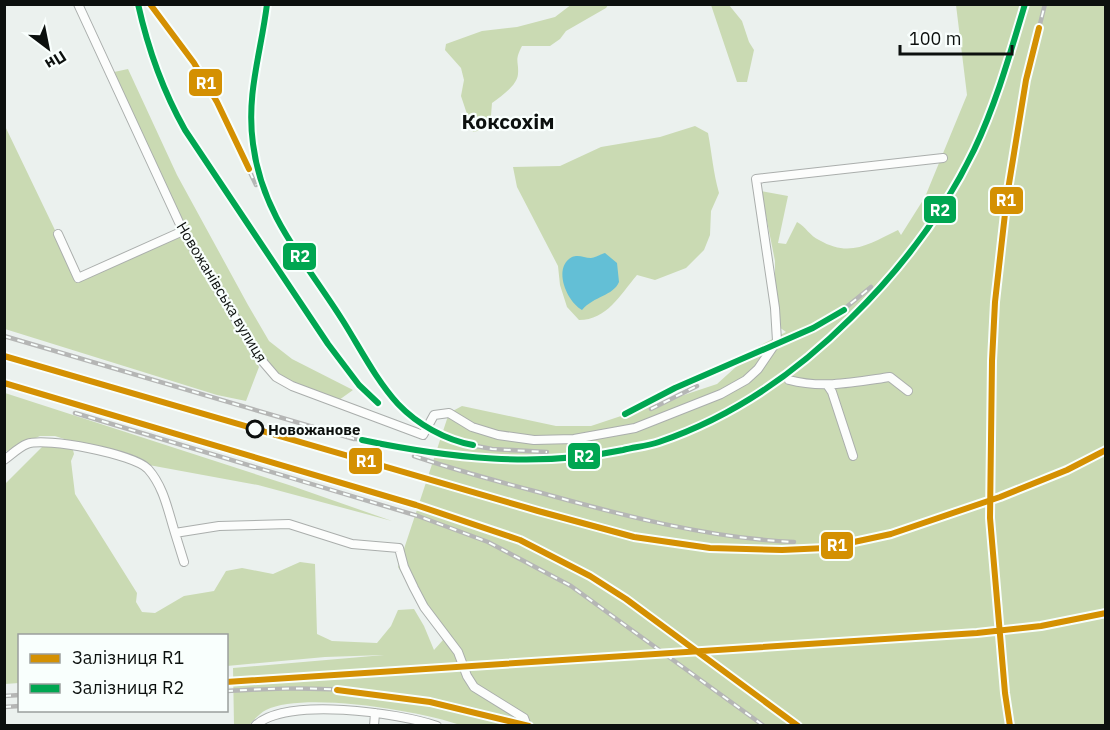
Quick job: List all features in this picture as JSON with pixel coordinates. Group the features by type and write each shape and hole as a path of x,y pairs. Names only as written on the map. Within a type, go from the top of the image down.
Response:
{"street":[{"name":"Новожанівська вулиця","path":"78,4 183,231 258,356 276,377 292,387 423,435 434,415 450,413 472,427 534,440 574,439 604,435 635,428 721,394 758,369 777,341 756,179 943,158"},
{"path":"58,234 78,278 183,231"},
{"path":"789,380 828,386 890,377 908,391"},
{"path":"828,386 853,456"},
{"path":"4,460 27,444 44,441 117,454 146,466 159,483 184,562"},
{"path":"175,533 219,526 289,524 352,544 399,548 404,567 424,607 459,652 467,676 474,687 522,717 526,720 526,726"},
{"path":"255,726 269,716 305,709 375,713 420,720 437,726"},
{"path":"374,726 375,713"}],"green space":[{"path":"572,4 608,5 566,31 550,46 522,46 517,58 518,74 515,83 492,103 490,128 473,132 461,96 464,80 461,68 445,50 446,44 482,31 517,27 555,17"},
{"path":"711,5 729,5 742,21 754,50 747,82 737,82"},
{"path":"956,5 1105,5 1105,725 463,726 393,709 307,702 266,710 249,725 234,725 233,668 384,655 325,657 228,666 228,634 18,634 18,683 5,684 5,484 44,445 72,446 74,454 71,461 75,494 137,593 136,602 142,612 155,613 184,596 214,591 226,571 242,568 273,574 300,562 315,564 317,634 332,641 377,643 391,626 398,610 414,609 434,650 443,640 398,567 449,413 462,406 556,426 591,426 717,384 759,346 786,332 779,327 775,303 775,261 761,191 788,196 778,243 786,244 797,222 816,238 840,248 859,247 898,230 901,235 925,197 967,95"},
{"path":"128,69 177,175 269,341 292,359 353,390 339,400 287,383 265,364 183,231 114,72"},
{"path":"4,124 78,278 181,237 259,367 246,401 217,395 5,329"},
{"path":"695,126 708,133 719,193 711,211 710,235 704,250 686,268 655,280 637,275 619,298 605,311 589,319 579,320 567,307 560,285 558,266 517,187 513,167 560,166 601,147 660,137"},
{"path":"5,393 292,486 392,521 258,485 138,463 55,436 40,436 5,452"}],"water":[{"path":"605,253 617,263 619,282 616,287 582,310 576,306 567,293 562,276 563,269 572,257 593,258"}],"railway":[{"path":"138,4 157,69 185,130 328,344 359,385 378,403"},
{"path":"150,4 194,63 217,102 256,185"},
{"path":"267,4 251,90 253,144 261,183 278,224 338,312 378,377 399,405 426,427 466,444 492,449 547,452"},
{"path":"347,437 471,458 566,459 643,445 687,430 728,411 767,388 804,361 870,298 901,262 940,208 966,166 990,116 1025,4"},
{"path":"1010,726 1005,693 990,518 992,361 1000,248 1015,138 1026,80 1045,4"},
{"path":"625,414 675,388 833,318 871,287"},
{"path":"4,336 354,439"},
{"path":"4,356 538,511 634,537 710,548 782,550 826,548 891,534 1000,497 1067,470 1106,450"},
{"path":"4,383 416,505 520,540 590,576 626,599 798,726"},
{"path":"651,409 697,386"},
{"path":"75,413 418,516 488,542 571,586 764,726"},
{"path":"414,456 507,484 665,524 729,536 794,542"},
{"path":"228,682 977,633 1041,626 1106,613"},
{"path":"228,691 298,688 365,692 435,704 529,726"},
{"path":"4,696 18,695"},
{"path":"4,707 18,706"}],"rail line":[{"name":"R2","path":"138,4 157,69 185,130 328,344 359,385 378,403"},
{"name":"R1","path":"150,4 194,63 217,102 249,169"},
{"name":"R2","path":"267,4 253,91 251,126 258,170 276,216 390,395 414,418 432,430 473,445"},
{"name":"R2","path":"362,440 460,456 558,459 591,455 650,445 686,432 738,406 762,391 808,357 851,318 904,260 935,218 962,173 982,133 1025,4"},
{"name":"R1","path":"1010,726 1005,693 990,518 992,361 995,302 1007,196 1026,80 1039,28"},
{"name":"R2","path":"625,414 675,388 813,328 844,310"},
{"name":"R1","path":"4,356 538,511 634,537 710,548 782,550 826,548 891,534 1000,497 1067,470 1106,450"},
{"name":"R1","path":"4,383 416,505 520,540 590,576 626,599 798,726"},
{"name":"R1","path":"228,682 977,633 1041,626 1106,613"},
{"name":"R1","path":"337,690 430,702 529,726"}],"place":[{"name":"Новожанове","path":"255,429"}],"district":[{"name":"Коксохім","path":"508,121"}]}
